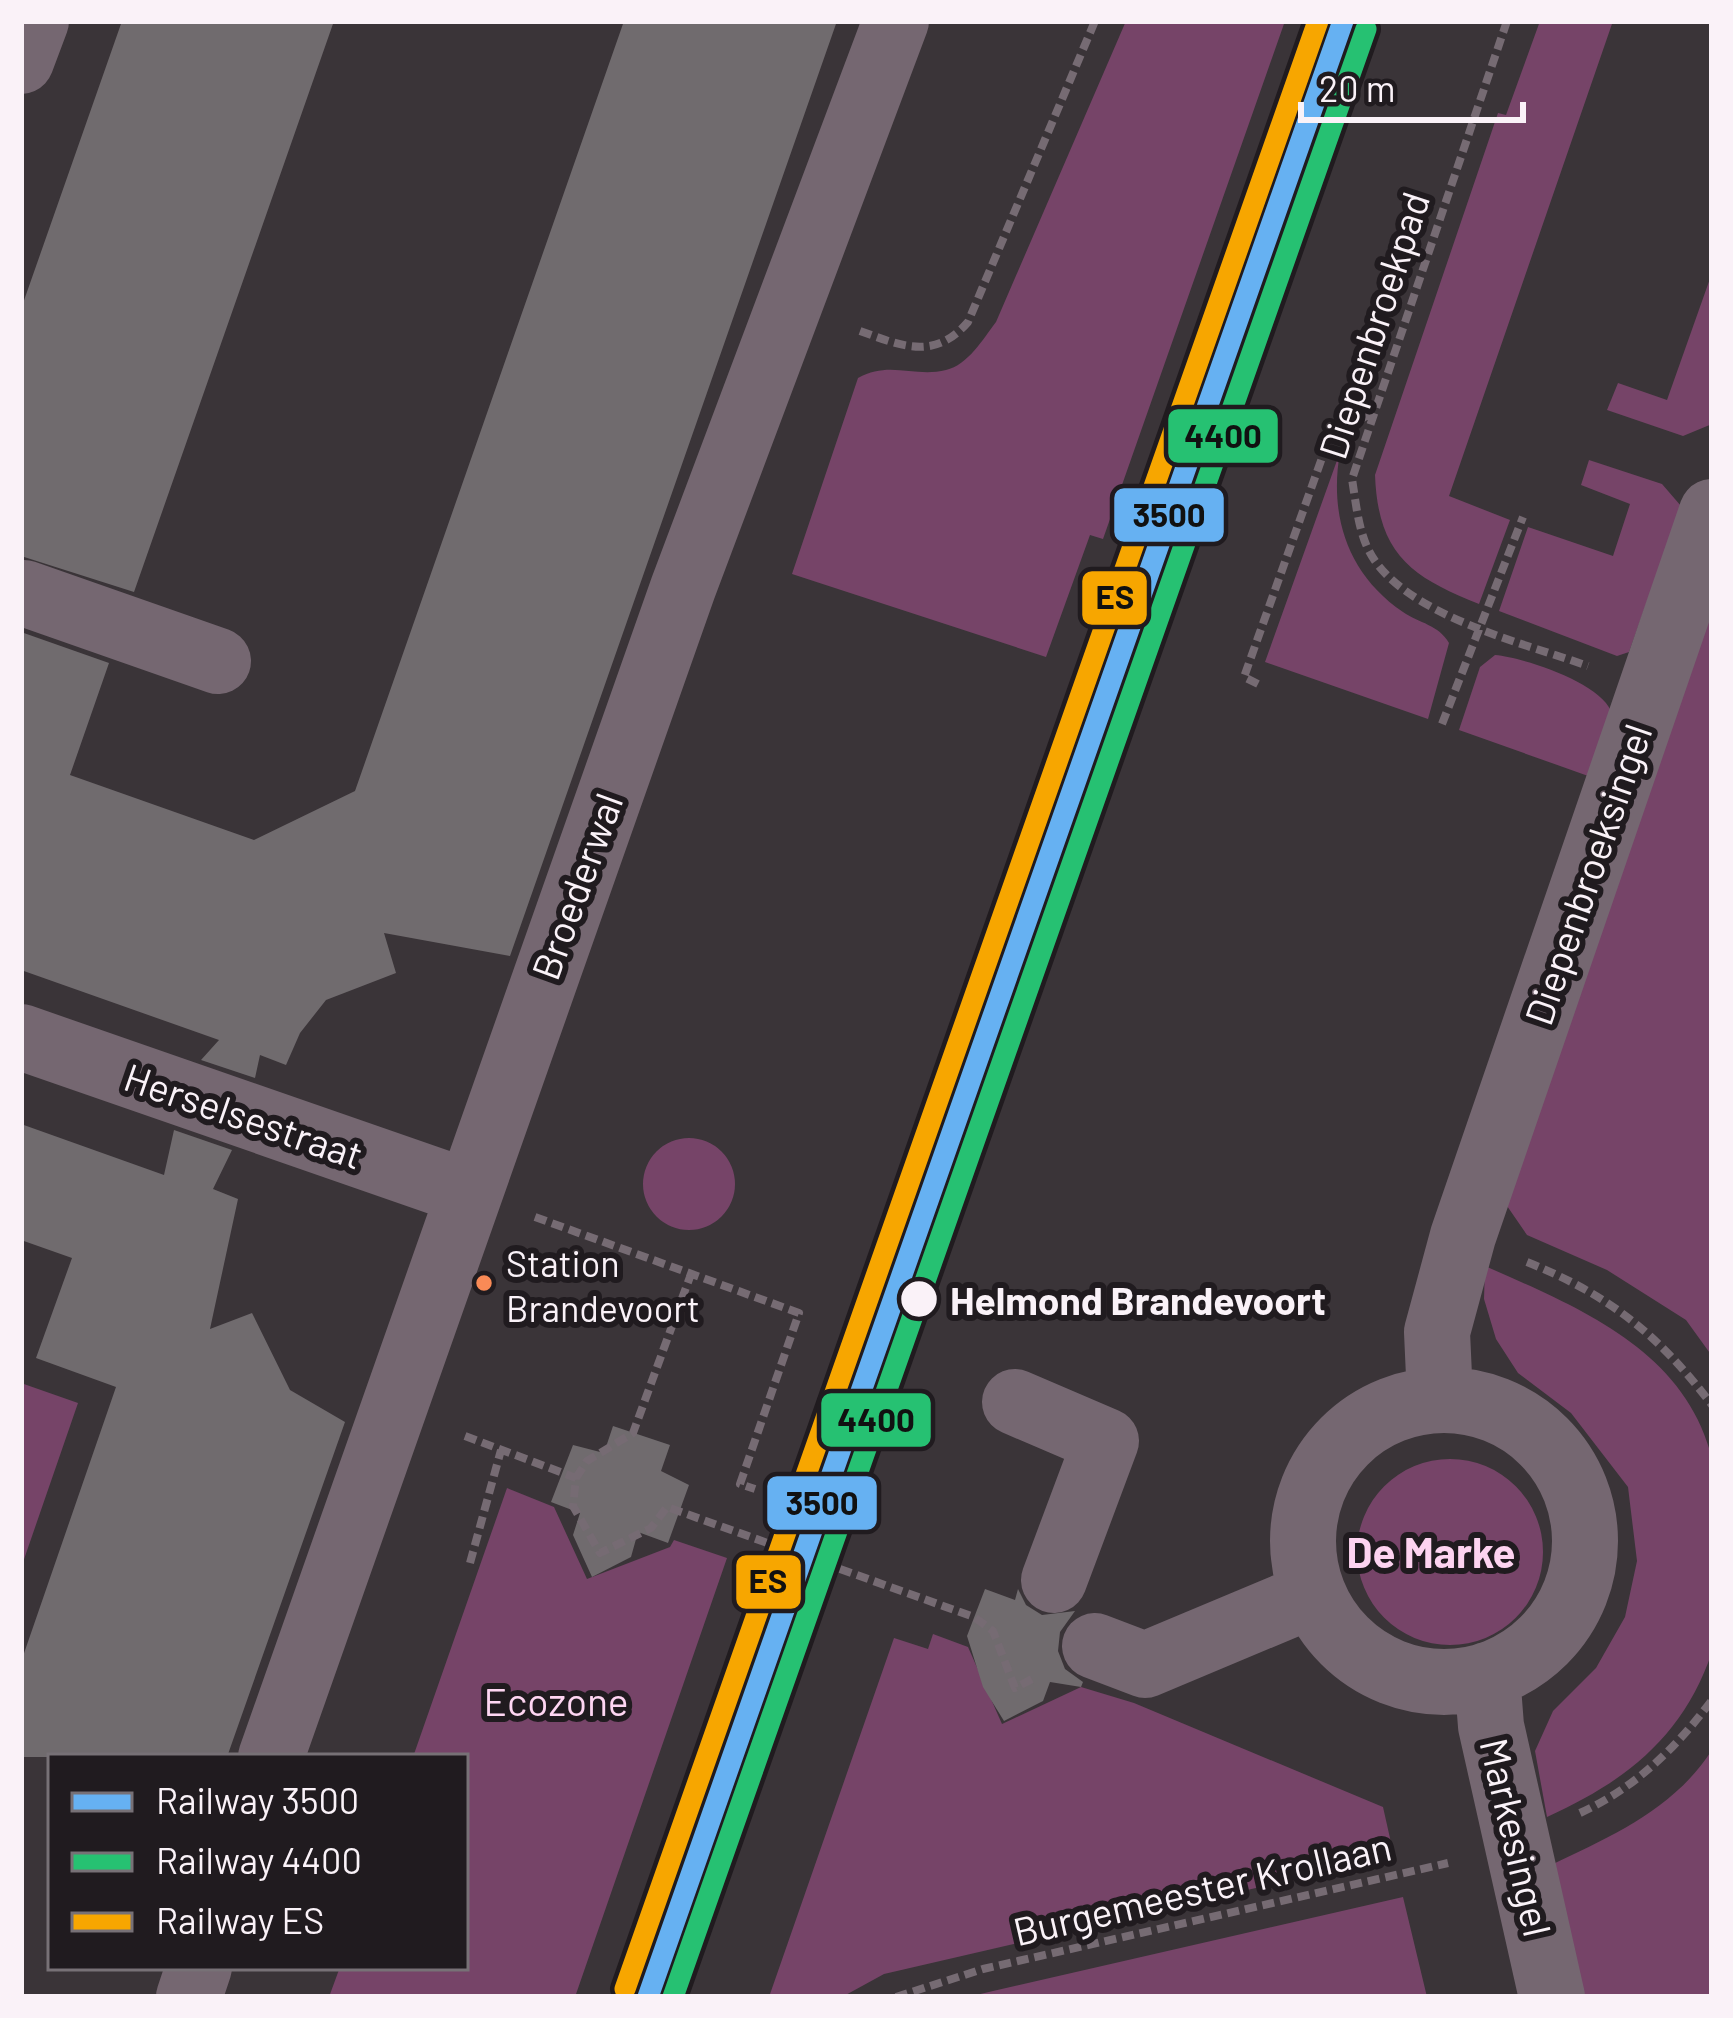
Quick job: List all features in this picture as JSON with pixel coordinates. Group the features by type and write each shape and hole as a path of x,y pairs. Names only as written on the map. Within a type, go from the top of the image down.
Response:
{"street":[{"path":"21,61 36,21"},
{"name":"Broederwal","path":"273,1754 682,588 896,21"},
{"name":"Diepenbroeksingel","path":"1440,1399 1437,1332 1463,1236 1712,512"},
{"path":"25,592 218,661"},
{"name":"Herselsestraat","path":"21,1037 467,1192"},
{"path":"1440,1399 1487,1405 1529,1426 1562,1460 1581,1503 1586,1551 1575,1597 1550,1636 1520,1662 1487,1675 1430,1683 1388,1672 1352,1650 1324,1618 1303,1559 1303,1521 1313,1485 1333,1453 1359,1426 1393,1408 1440,1399"},
{"path":"1016,1402 1106,1441 1054,1580"},
{"path":"1095,1646 1145,1665 1312,1595"},
{"name":"Markesingel","path":"1487,1675 1491,1726 1552,1997"}],"path":[{"path":"860,331 915,351 944,344 968,322 1095,21"},
{"name":"Diepenbroekpad","path":"1507,21 1370,413 1352,479 1370,554 1422,603 1651,689"},
{"path":"1258,684 1244,677 1328,441 1370,413"},
{"path":"1442,724 1523,517"},
{"path":"467,1192 800,1313 740,1484 755,1490"},
{"path":"1463,1236 1551,1272 1625,1311 1676,1358 1712,1405"},
{"path":"691,1274 633,1433 587,1461 576,1478 573,1506 600,1552 651,1528 667,1508 974,1617"},
{"path":"465,1436 576,1478"},
{"path":"470,1562 501,1450"},
{"path":"1520,1840 1612,1798 1679,1744 1712,1700"},
{"name":"Burgemeester Krollaan","path":"896,1997 983,1969 1451,1862 1520,1840"}],"green space":[{"path":"1126,21 1285,21 1103,539 1090,535 1046,657 792,574 858,378 881,370 946,370 961,363 996,322"},
{"path":"1540,21 1613,21 1449,496 1510,520 1479,604 1434,584 1403,559 1383,525 1375,475 1498,113 1506,115"},
{"path":"1712,273 1712,424 1683,436 1607,410 1618,383 1667,400"},
{"path":"1340,452 1340,520 1356,561 1384,597 1440,632 1449,643 1428,719 1265,662"},
{"path":"1589,460 1662,484 1681,506 1629,652 1617,656 1499,611 1528,527 1613,556 1630,504 1581,485"},
{"path":"1712,608 1712,1356 1686,1320 1607,1270 1527,1235 1505,1203"},
{"path":"1495,655 1560,673 1604,700 1611,711 1591,777 1459,730 1480,667"},
{"path":"689,1138 707,1141 722,1151 732,1166 732,1202 722,1217 707,1227 689,1230 671,1227 656,1217 646,1202 643,1184 646,1166 656,1151 671,1141"},
{"path":"1485,1266 1588,1315 1649,1357 1695,1415 1714,1468 1712,1652 1700,1682 1685,1709 1648,1753 1602,1788 1547,1817 1535,1751 1553,1711 1596,1668 1625,1617 1637,1561 1628,1487 1571,1413 1518,1373 1496,1339 1484,1299"},
{"path":"21,1383 78,1403 21,1568"},
{"path":"1450,1459 1486,1466 1516,1486 1536,1516 1543,1552 1536,1588 1516,1618 1486,1638 1450,1645 1414,1638 1384,1618 1364,1588 1357,1552 1364,1516 1384,1486 1414,1466"},
{"name":"Ecozone","path":"507,1488 554,1507 587,1579 670,1547 674,1540 727,1558 575,1997 329,1997 339,1970 468,1970 468,1754 414,1754"},
{"path":"933,1634 968,1647 1002,1724 1081,1687 1134,1703 1383,1807 1394,1856 884,1974 842,1997 769,1997 894,1638 928,1649"},
{"path":"1712,1750 1712,1997 1578,1997 1551,1865 1660,1805"},
{"path":"1403,1897 1427,1997 968,1997 993,1991"}],"building":[{"path":"122,21 334,21 134,592 21,556 21,309"},
{"path":"624,21 837,21 510,956 384,933 396,973 326,1000 300,1033 286,1065 260,1055 255,1078 201,1060 219,1040 21,970 21,632 109,663 70,775 254,840 355,791"},
{"path":"21,1124 164,1175 174,1130 232,1150 213,1189 238,1199 210,1329 252,1313 290,1390 345,1422 228,1754 21,1757 21,1662 116,1387 36,1358 72,1258 21,1240"},
{"path":"613,1426 670,1445 661,1471 689,1485 668,1543 638,1532 631,1557 592,1577 573,1535 580,1513 551,1502 573,1445 604,1453"},
{"path":"985,1589 1015,1600 1018,1589 1026,1605 1042,1615 1075,1611 1060,1632 1058,1651 1065,1669 1083,1682 1081,1687 1050,1682 1043,1701 1004,1721 983,1687 967,1636"}],"rail line":[{"name":"ES","path":"625,1989 1318,21"},
{"name":"3500","path":"648,1997 1343,21"},
{"name":"4400","path":"673,1997 1366,29"}],"place":[{"name":"Station Brandevoort","path":"484,1283"},
{"name":"Helmond Brandevoort","path":"919,1299"}],"district":[{"name":"De Marke","path":"1431,1551"}]}
